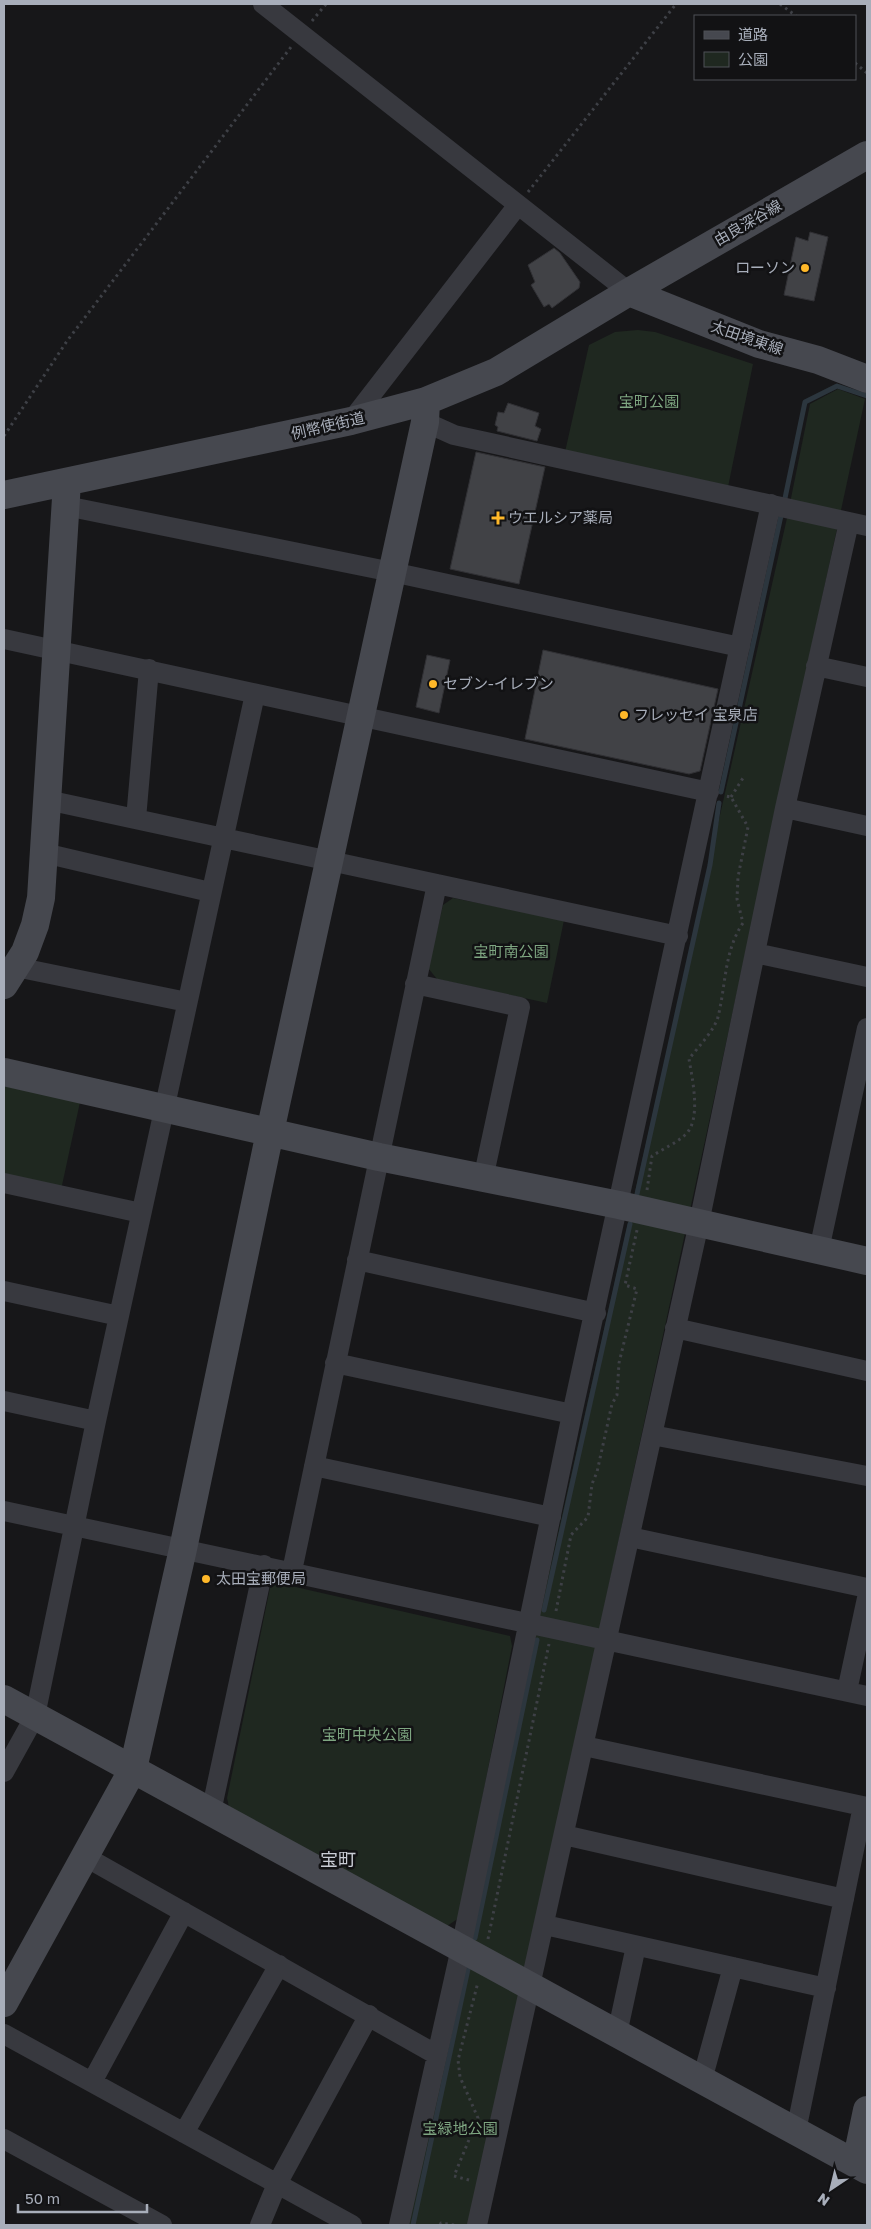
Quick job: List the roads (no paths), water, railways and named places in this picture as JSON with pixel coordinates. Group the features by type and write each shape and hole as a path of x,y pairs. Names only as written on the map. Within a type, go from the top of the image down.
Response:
{"street":[{"path":"264,4 629,292"},
{"name":"由良深谷線","path":"629,292 867,155"},
{"path":"351,422 518,205"},
{"name":"太田境東線","path":"629,292 741,337 818,360 867,379"},
{"name":"例幣使街道","path":"4,495 67,494 351,422 425,412 496,372 629,292"},
{"path":"4,2003 133,1769 183,1549 270,1132 425,412 454,435 858,524 816,666 699,1223 608,1641 545,1925 529,1985 477,2225"},
{"path":"186,1002 10,976 25,952 35,925 41,898 67,494 392,572 740,647"},
{"path":"399,2225 438,2054 472,1954 529,1622 572,1414 596,1312 630,1208 678,936 771,504"},
{"path":"4,639 58,649 255,694 709,792"},
{"path":"816,666 867,677"},
{"path":"136,819 149,669"},
{"path":"4,1772 35,1716 186,1002 255,694"},
{"path":"47,800 678,936"},
{"path":"785,808 867,826"},
{"path":"44,853 210,892"},
{"path":"292,1571 437,884"},
{"path":"755,953 867,977"},
{"path":"415,984 520,1007 483,1179"},
{"path":"818,1250 867,1028"},
{"path":"4,1072 379,1157 630,1208 867,1261"},
{"path":"4,1183 141,1212"},
{"path":"357,1260 596,1312"},
{"path":"4,1291 119,1316"},
{"path":"675,1328 867,1371"},
{"path":"335,1363 572,1414"},
{"path":"4,1401 96,1422"},
{"path":"652,1436 867,1476"},
{"path":"314,1466 551,1516"},
{"path":"4,1511 292,1571 867,1696"},
{"path":"630,1537 867,1588"},
{"path":"212,1812 264,1565"},
{"path":"847,1691 867,1598"},
{"path":"4,1699 861,2166 867,2110"},
{"path":"584,1746 865,1806 796,2131"},
{"path":"564,1835 844,1898"},
{"path":"84,1856 438,2054"},
{"path":"92,2082 184,1912"},
{"path":"545,1925 826,1988"},
{"path":"617,2034 636,1946"},
{"path":"184,2133 279,1965"},
{"path":"702,2080 733,1967"},
{"path":"260,2225 277,2184 369,2015"},
{"path":"4,2034 352,2225"},
{"path":"4,2139 142,2220 162,2225"}],"waterway":[{"path":"784,503 805,402 837,386 867,396"},
{"path":"721,792 782,511"},
{"path":"637,1194 710,865 719,803"},
{"path":"544,1610 630,1224"},
{"path":"475,1938 537,1640"},
{"path":"413,2225 468,1969"}],"place":[{"name":"ローソン","path":"805,268"},
{"name":"ウエルシア薬局","path":"498,518"},
{"name":"セブン-イレブン","path":"433,684"},
{"name":"フレッセイ 宝泉店","path":"624,715"},
{"name":"太田宝郵便局","path":"206,1579"}],"district":[{"name":"宝町","path":"338,1860"}],"park label":[{"name":"宝町公園","path":"649,402"},
{"name":"宝町南公園","path":"511,952"},
{"name":"宝町中央公園","path":"367,1735"},
{"name":"宝緑地公園","path":"460,2129"}]}
